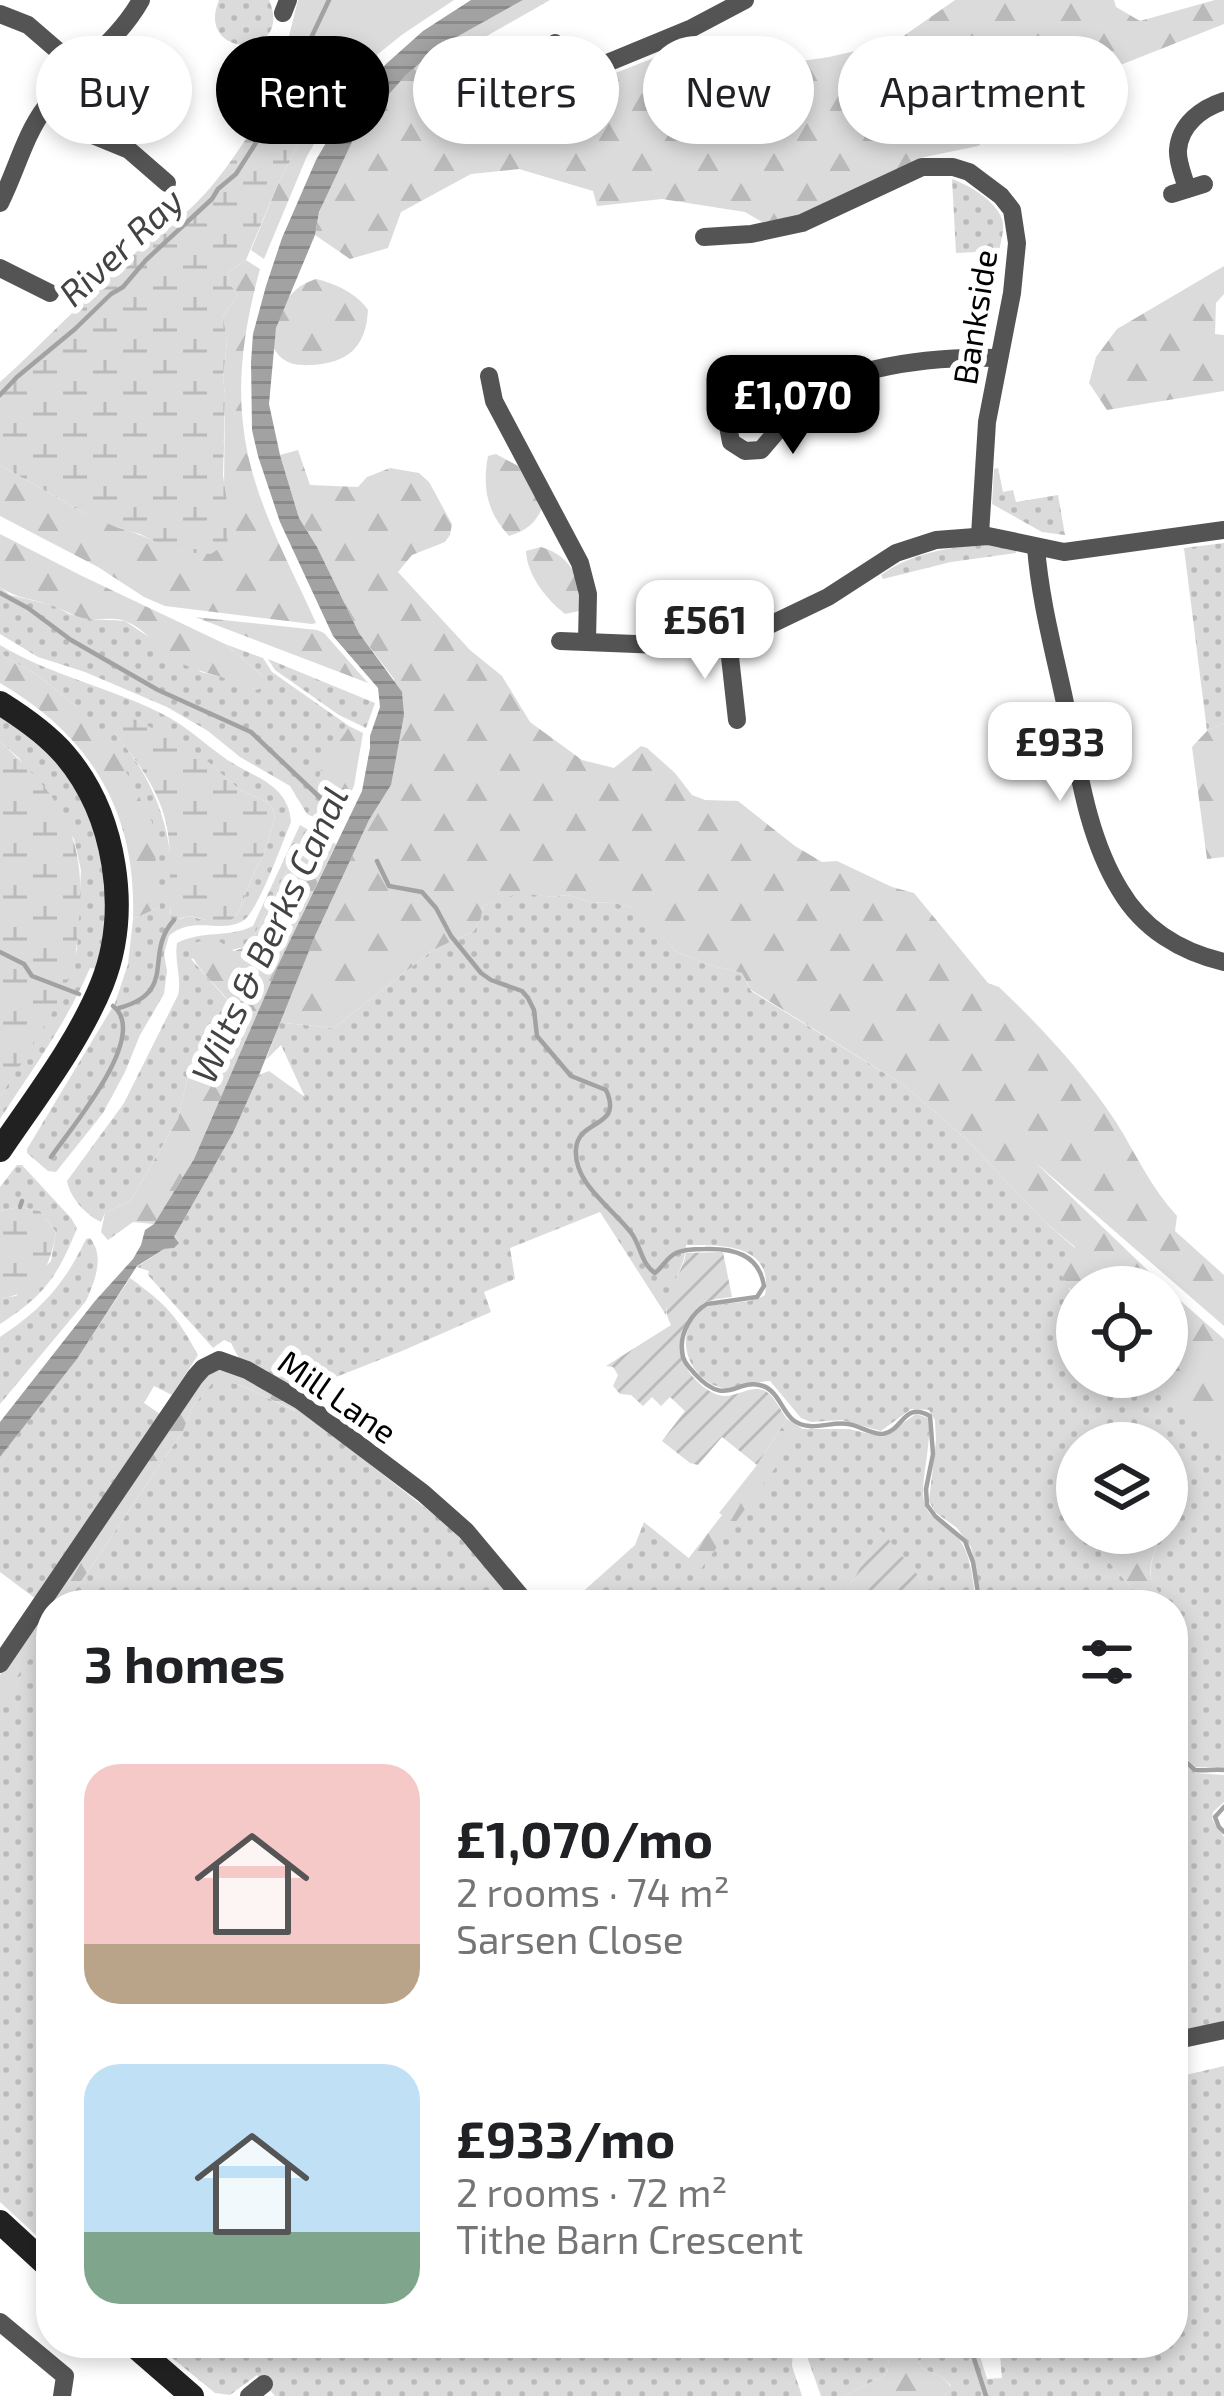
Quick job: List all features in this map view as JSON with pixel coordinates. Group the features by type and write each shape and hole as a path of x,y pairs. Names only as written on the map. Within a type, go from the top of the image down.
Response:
{"main road":[{"path":"0,704 53,743 85,784 108,840 116,902 110,956 97,995 0,1150"},
{"path":"0,2222 36,2255"},
{"path":"148,2358 192,2396"}],"street":[{"path":"115,36 140,0"},
{"path":"672,36 745,0"},
{"path":"0,14 28,25 41,36"},
{"path":"1188,189 1178,152 1182,136 1200,112 1224,101"},
{"path":"0,203 36,122"},
{"path":"114,144 152,167 167,183"},
{"name":"Bankside","path":"704,237 725,228 778,230 802,224 922,167 953,166 986,182 1001,196 1017,227 1012,293 988,422 980,535"},
{"path":"0,268 41,296"},
{"path":"786,404 827,383 886,367 938,358 999,358"},
{"path":"489,376 494,400 580,563 588,594 587,641"},
{"path":"470,399 494,400"},
{"path":"560,640 661,645 728,639 774,625 913,545 936,539 980,535 1069,552 1224,530"},
{"path":"1036,547 1038,579 1071,734 1103,857 1119,890 1159,934 1184,950 1224,962"},
{"path":"728,639 725,700 736,720"},
{"name":"Mill Lane","path":"50,1590 195,1377 219,1360 302,1401 423,1493 466,1531 515,1590"},
{"name":"Mill Lane","path":"0,1664 36,1611"},
{"path":"1188,2038 1224,2030"},
{"path":"0,2322 36,2351"},
{"path":"45,2358 65,2376 70,2391"}],"green space":[{"path":"219,0 269,0 273,20 266,36 223,36 215,20"},
{"path":"298,0 454,0 389,45 389,36 289,36"},
{"path":"523,0 550,0 487,36 458,36"},
{"path":"955,0 1114,0 1116,7 1140,21 1224,0 1224,24 1128,62 1128,36 904,36"},
{"path":"838,55 838,144 981,144 920,158 799,217 762,222 745,212 662,199 597,206 593,191 519,169 471,174 401,212 388,248 350,259 315,235 319,213 349,144 389,144 389,90 413,69 413,144 619,144 619,72 643,62 643,144 814,144 814,59"},
{"path":"242,144 299,144 246,260 229,272 228,282 238,295 223,316 227,341 223,475 230,524 227,543 211,554 183,552 118,528 0,465 0,382 221,175"},
{"path":"299,144 314,144 264,259 251,250"},
{"path":"952,179 981,194 999,212 1003,227 999,251 956,253"},
{"path":"246,260 260,269 242,366 247,450 272,527 316,623 312,624 165,606 0,516 0,465 84,513 183,552 224,489 227,342 223,316 238,295 228,282 229,272"},
{"path":"1224,266 1224,294 1216,303 1215,334 1224,335 1224,391 1107,410 1089,383 1096,357 1117,329"},
{"path":"316,279 358,299 368,310 366,323 359,343 345,356 325,364 293,364 272,345 277,324 289,297"},
{"path":"298,450 310,485 358,487 367,477 390,468 419,473 429,482 452,524 450,535 445,542 412,555 398,572 470,650 502,676 530,722 582,760 614,768 641,746 647,748 692,795 738,801 822,862 837,861 914,893 988,983 999,987 1076,1068 1116,1122 1177,1216 1175,1231 1224,1275 1224,1326 1188,1295 1188,1266 1155,1266 1035,1162 1143,1266 1064,1266 1075,1247 904,1085 751,990 742,973 675,951 643,911 568,895 519,893 483,906 474,931 433,950 334,1028 285,1023 281,1019 315,936 369,820 391,785 394,679 359,633 299,518 280,455"},
{"path":"496,454 529,472 544,503 531,524 509,536 491,509 486,489 488,456"},
{"path":"998,468 1003,492 1013,490 1016,502 1058,495 1065,535 1042,532 992,504 994,469"},
{"path":"0,534 225,644 263,676 266,687 256,690 187,666 125,621 83,618 6,591 0,587"},
{"path":"1224,543 1224,723 1207,731 1184,548"},
{"path":"986,544 1016,553 951,562 883,579 881,575 918,556"},
{"path":"541,547 568,563 584,610 565,614 539,586 526,551"},
{"path":"0,587 10,595 69,614 125,621 201,672 256,690 263,676 225,644 263,658 272,672 349,726 325,764 315,794 340,816 333,826 307,814 290,786 167,707 38,657 0,634"},
{"path":"195,617 317,630 368,683"},
{"path":"0,645 170,718 275,789 283,797 291,822 263,890 244,920 226,926 188,926 169,936 164,994 103,1113 56,1172 48,1171 27,1149 115,1003 128,964 133,919 160,907 76,706 0,653","holes":["139,721 209,763 240,790 267,802 275,816 265,852 231,921 180,919 170,913 171,863 162,817 144,774 115,734"]},
{"path":"0,653 76,706 119,758 152,822 160,907 133,919 127,845 102,781 60,727 0,683"},
{"path":"268,659 375,703 366,728 275,670"},
{"path":"0,714 59,763 94,821 109,903 98,969 90,968 60,1027 0,1119 0,1097 59,999 77,949 81,870 74,839 19,758 0,742"},
{"path":"132,719 199,754 240,790 273,809 265,852 231,921 171,918 163,811 146,776 115,734 119,723"},
{"path":"1224,723 1224,857 1207,859 1192,747 1207,731"},
{"path":"349,726 363,733 354,786 340,816 314,794 324,763"},
{"path":"0,742 39,781 65,820 79,864 80,890 70,975 0,1097"},
{"path":"300,825 307,829 249,946 191,959 230,1003 200,1046 178,1119 131,1200 105,1213 101,1222 80,1205 67,1181 124,1103 178,995 177,943 253,926"},
{"path":"307,829 336,844 194,1159 154,1224 133,1222 108,1240 101,1232 105,1213 131,1200 178,1119 200,1046 230,1003 200,968 189,944 214,938 234,951 249,946"},
{"path":"519,892 568,895 644,911 675,951 742,973 751,991 904,1085 967,1140 1075,1248 1072,1266 1056,1266 1056,1398 1170,1398 1224,1457 1224,1768 1196,1767 1188,1760 1188,1590 1157,1590 1151,1574 1154,1554 1188,1554 1188,1422 1056,1422 1056,1554 1102,1554 1133,1590 980,1590 971,1547 929,1501 936,1441 935,1420 929,1410 911,1409 881,1431 842,1420 811,1422 801,1418 770,1381 722,1388 693,1367 687,1333 700,1311 765,1295 761,1265 742,1250 686,1245 666,1315 600,1212 510,1248 515,1279 484,1292 491,1312 303,1390 242,1364 231,1343 224,1340 213,1348 149,1271 137,1267 164,1249 174,1248 174,1237 233,1133 259,1075 269,1071 305,1097 281,1045 266,1060 281,1019 334,1028 433,950 474,931 483,906"},
{"path":"22,1165 77,1228 48,1284 0,1324 0,1298 16,1296 51,1261 56,1232 40,1211 20,1207 0,1211 0,1187"},
{"path":"20,1207 40,1211 56,1232 40,1277 24,1291 0,1298 0,1211"},
{"path":"90,1238 98,1261 86,1301 0,1404 0,1337 50,1295"},
{"path":"723,1252 732,1297 708,1301 695,1311 683,1335 683,1361 692,1376 712,1392 725,1396 758,1389 776,1403 787,1419 757,1465 722,1437 698,1465 690,1463 662,1441 685,1411 670,1397 661,1406 652,1397 643,1406 631,1395 620,1394 613,1386 618,1375 606,1366 671,1325 666,1305 686,1253"},
{"path":"130,1278 170,1312 198,1355 172,1395 154,1386 144,1403 160,1414 42,1590 36,1590 36,1599 0,1572 0,1457 77,1359"},
{"path":"1188,1307 1224,1339 1224,1457 1170,1398 1188,1398"},
{"path":"216,1368 256,1381 298,1408 216,1379 193,1406 183,1431 75,1590 58,1590 203,1377"},
{"path":"216,1378 295,1411 298,1408 451,1528 505,1590 75,1590 183,1431 193,1406"},
{"path":"916,1414 928,1418 925,1505 964,1546 975,1590 930,1590 880,1530 854,1579 842,1590 585,1590 635,1545 644,1522 701,1568 803,1429 849,1429 883,1437"},
{"path":"787,1419 803,1429 801,1433 701,1569 688,1559"},
{"path":"880,1529 930,1590 842,1590 854,1579"},
{"path":"1102,1554 1154,1554 1150,1572 1158,1590 1133,1590"},
{"path":"36,1622 36,1648 0,1702 0,1675"},
{"path":"36,1648 36,2235 0,2202 0,1701"},
{"path":"1188,1767 1195,1773 1224,1775 1224,1802 1212,1819 1224,1837 1224,2024 1188,2032"},
{"path":"1224,2066 1224,2396 944,2396 951,2386 922,2368 917,2358 981,2358 987,2379 1002,2378 1000,2358 1188,2358 1188,2074"},
{"path":"172,2358 792,2358 802,2396 275,2396 257,2375 230,2395 215,2393"},
{"path":"808,2358 889,2358 887,2374 845,2396 821,2396"},
{"path":"889,2358 917,2358 922,2368 951,2387 944,2396 845,2396 887,2374"}],"shaded area":[{"path":"471,0 523,0 458,36 417,36"},
{"path":"413,40 413,69 389,94 389,61"},
{"path":"325,144 351,144 319,212 315,235 276,328 269,404 299,518 359,633 402,692 404,715 391,785 369,820 315,936 233,1133 174,1237 179,1243 137,1266 77,1359 0,1457 0,1422 133,1259 145,1230 154,1224 194,1159 281,959 362,791 370,736 380,707 378,688 333,636 280,522 252,430 253,334 282,238"}],"waterway":[{"name":"River Ray","path":"0,395 123,287 236,174 284,99 301,82 309,67 311,38 329,0"},
{"name":"River Ray","path":"0,593 158,690 251,732 331,808"},
{"name":"River Ray","path":"377,861 389,886 422,892 481,973 522,991 534,1010 537,1036 571,1076 606,1090 609,1111 579,1139 577,1162 588,1185 632,1234 651,1270 655,1273 676,1253 698,1249 735,1252 757,1267 764,1286 757,1297 707,1304 696,1312 683,1337 686,1364 715,1389 763,1386 793,1420 806,1426 848,1424 883,1434 914,1412 930,1416 933,1454 927,1505 965,1541 978,1590"},
{"path":"119,1008 149,992 165,933 174,920"},
{"path":"0,952 24,964 32,976 79,994"},
{"path":"51,1157 115,1059 122,1020 113,1006"},
{"path":"20,1207 22,1201"},
{"path":"1188,1764 1195,1770 1224,1770"},
{"path":"1224,1807 1215,1817 1224,1832"},
{"name":"River Ray","path":"974,2358 986,2396"}],"water label":[{"name":"Wilts & Berks Canal","path":"268,934"}]}
